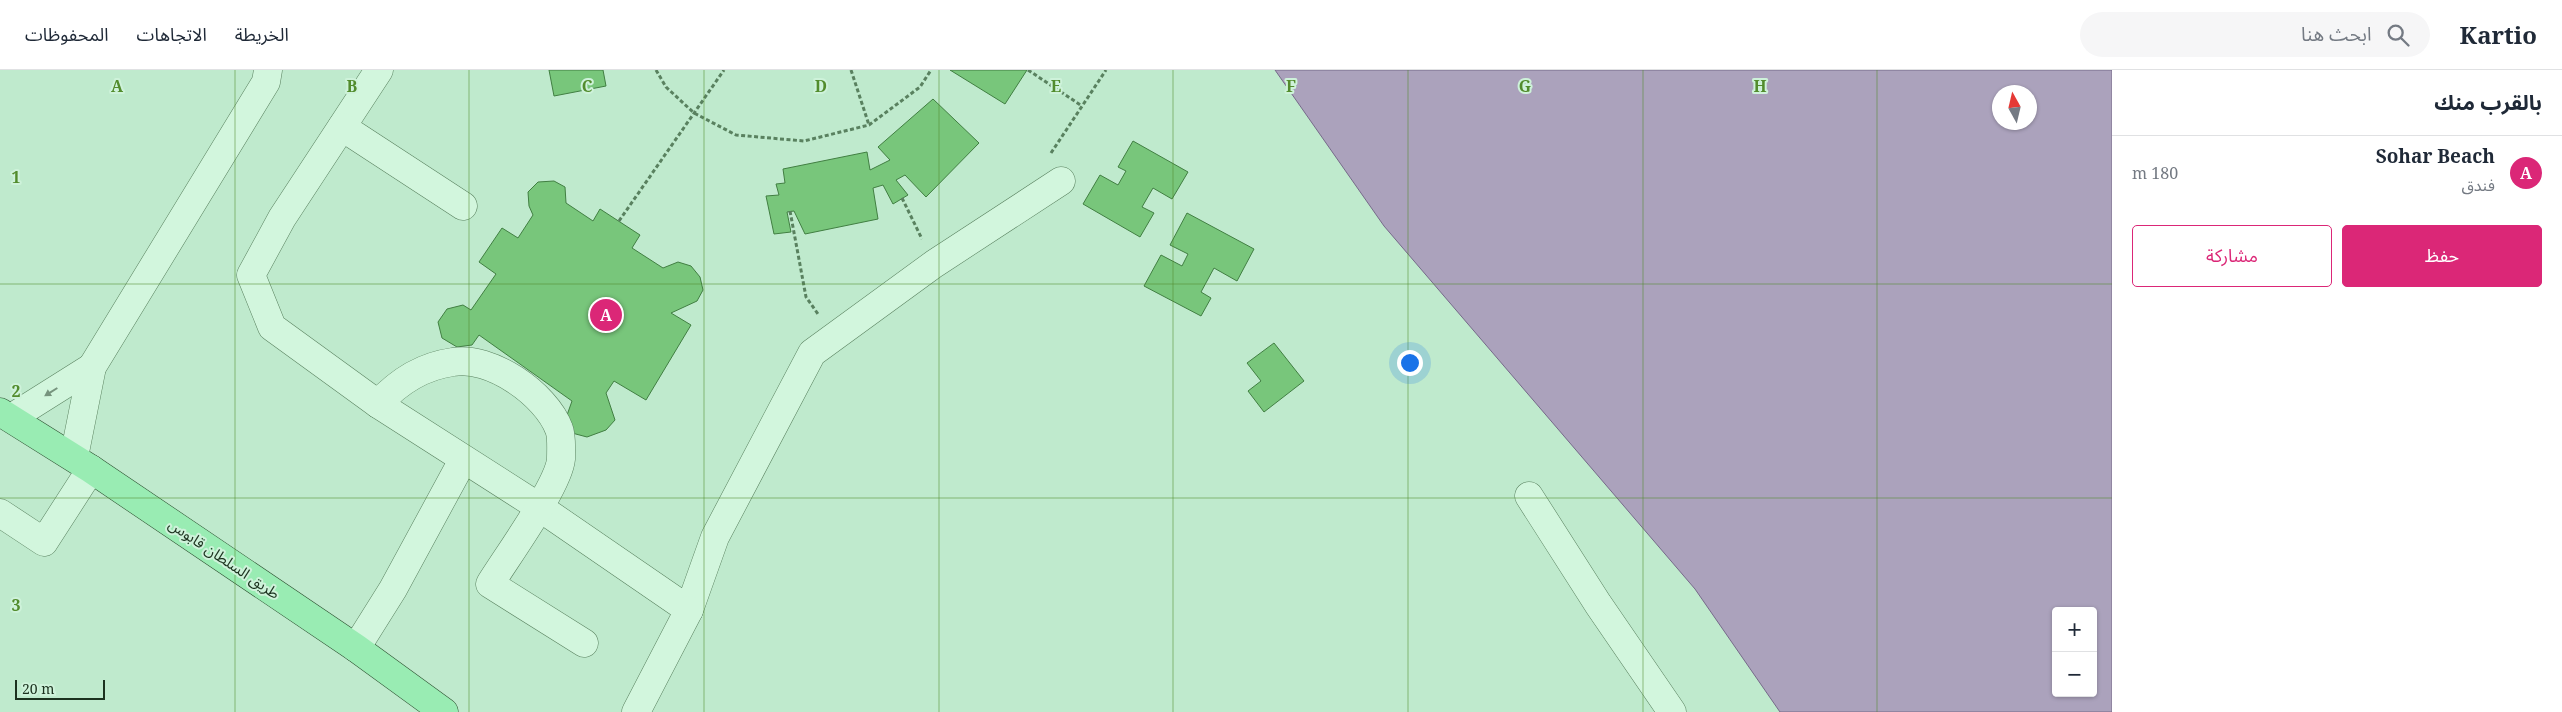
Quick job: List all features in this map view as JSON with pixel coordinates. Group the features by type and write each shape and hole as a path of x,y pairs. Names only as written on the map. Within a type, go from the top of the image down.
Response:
{"main road":[{"name":"طريق السلطان قابوس","path":"5,415 82,463 356,648 444,712"}],"street":[{"path":"0,513 44,542 82,463 92,367 266,82 268,70"},
{"path":"380,70 282,218 251,275 272,327 378,404 538,508 689,610"},
{"path":"342,127 463,206"},
{"path":"636,712 689,610 715,537 812,353 934,264 1061,181"},
{"path":"378,404 393,387 409,376 453,361 490,366 522,385 543,404 559,430 561,460 554,480 538,508 490,584 584,643"},
{"path":"5,415 92,367"},
{"path":"356,648 393,589 463,460"},
{"path":"1529,496 1598,604 1672,712"}],"path":[{"path":"656,70 666,87 694,113 736,135 804,141 869,125 920,87 930,70"},
{"path":"619,221 724,70"},
{"path":"851,70 869,125"},
{"path":"1028,70 1082,106"},
{"path":"1061,181 1046,159 1106,70"},
{"path":"902,198 934,264"},
{"path":"790,211 806,297 835,336"}],"shaded area":[{"path":"1275,70 2112,70 2112,712 1780,712 1695,589 1384,226"}],"building":[{"path":"549,70 603,70 606,86 554,96"},
{"path":"950,70 1027,70 1005,104"},
{"path":"933,99 979,143 926,197 905,175 896,180 908,195 893,204 883,185 873,188 878,219 805,234 794,211 787,212 791,232 774,234 766,196 779,195 776,184 785,183 783,169 867,152 870,170 890,160 878,147"},
{"path":"1133,141 1188,172 1172,199 1153,188 1142,207 1154,213 1140,237 1083,204 1100,175 1118,185 1126,171 1118,167"},
{"path":"554,181 565,187 566,203 593,221 600,209 640,235 632,248 663,268 678,262 691,266 700,277 703,290 697,301 671,313 691,325 646,400 614,381 606,393 615,420 606,430 587,437 572,433 566,418 572,401 479,335 472,345 457,347 442,338 438,322 447,309 463,305 471,310 496,274 479,262 502,228 518,238 533,215 529,206 528,192 538,182"},
{"path":"1187,213 1254,249 1237,281 1214,268 1201,292 1211,298 1201,316 1144,286 1161,255 1182,266 1188,254 1170,245"},
{"path":"1274,343 1304,381 1264,412 1248,391 1261,381 1247,363"}],"place":[{"name":"Sohar Beach","path":"606,315"}]}
